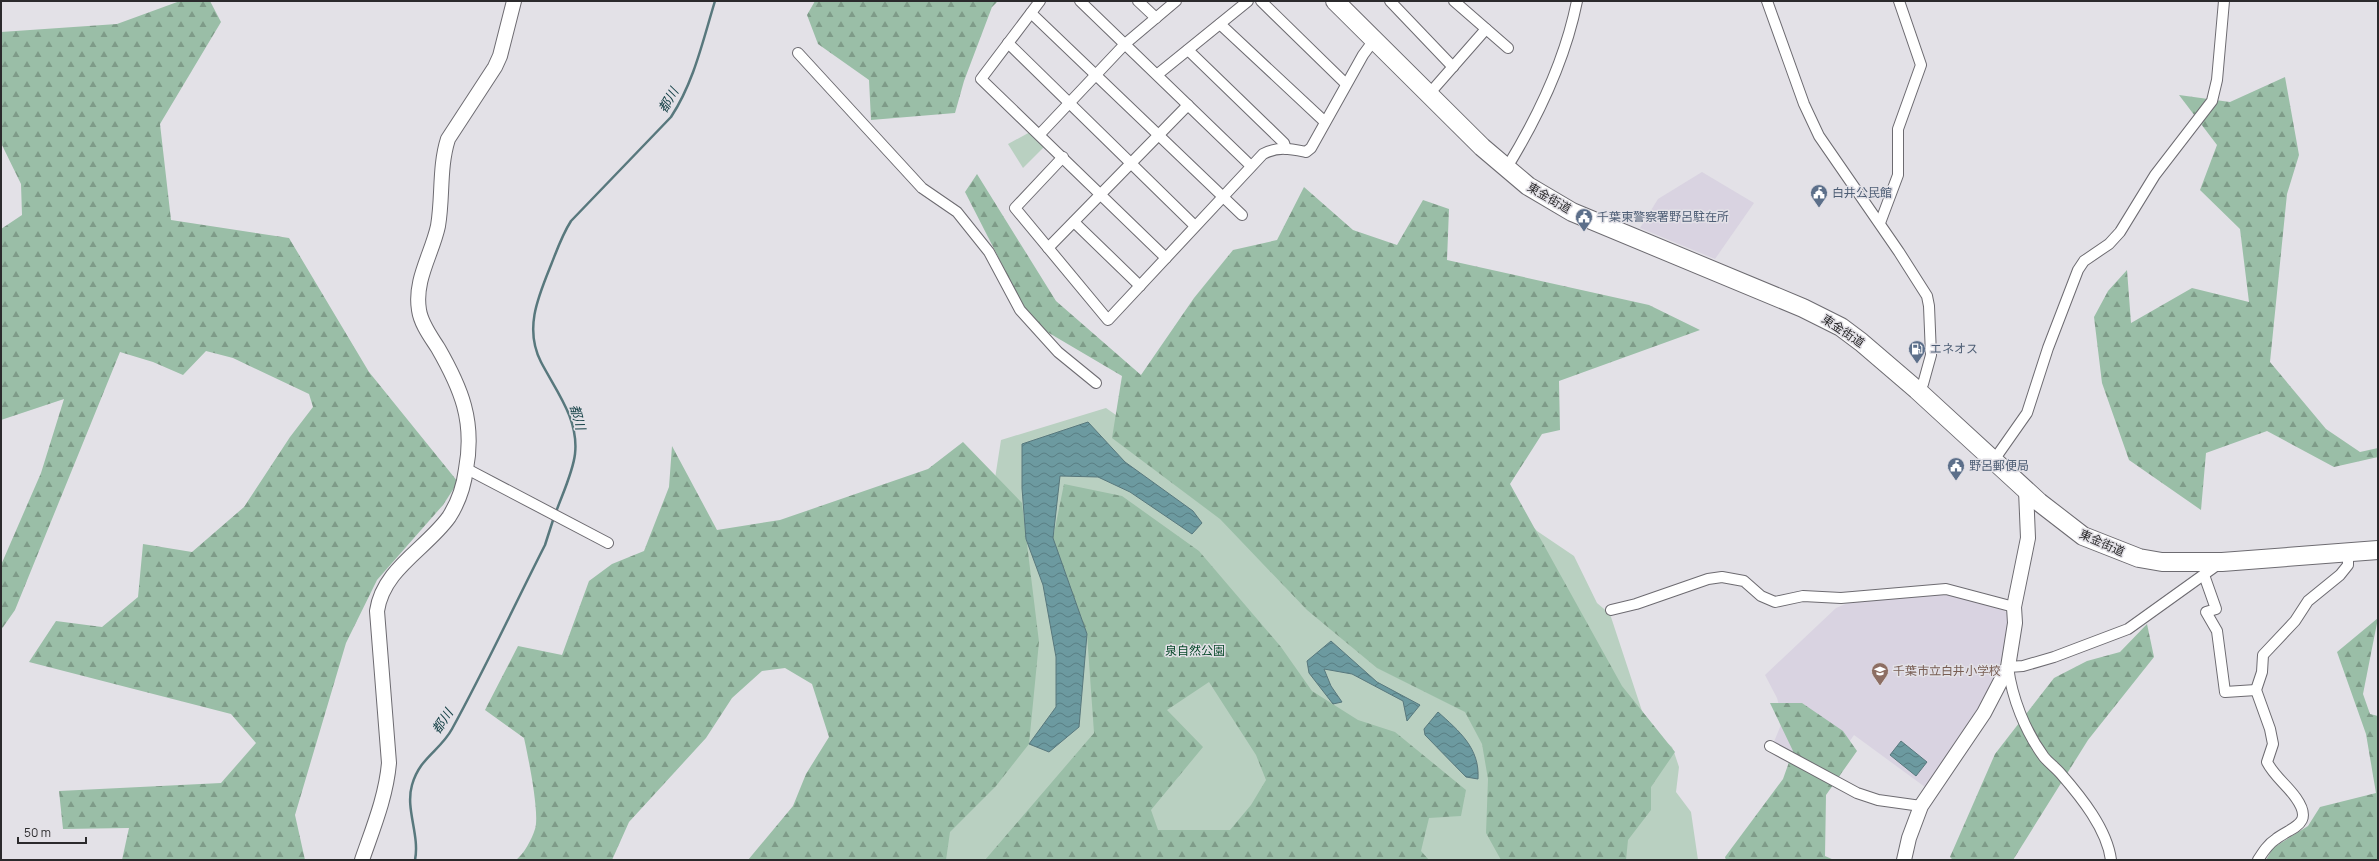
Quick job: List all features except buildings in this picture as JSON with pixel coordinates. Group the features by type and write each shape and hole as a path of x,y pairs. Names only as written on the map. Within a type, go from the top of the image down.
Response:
{"highway":[{"name":"東金街道","path":"1335,1 1506,169 1528,186 1572,212 1823,317 1861,342 1917,390 2026,490 2083,536 2112,549 2139,558 2162,562 2222,562 2348,551 2378,550"}],"street":[{"path":"362,860 386,786 389,764 377,611 378,601 389,579 449,518 461,492 466,469 468,432 463,397 457,382 419,312 419,284 438,226 444,151 448,139 495,67 500,56 514,1"},
{"path":"1040,1 981,78 1166,258"},
{"path":"1080,1 1158,74 1250,166"},
{"path":"1138,1 1156,18"},
{"path":"1040,134 1125,44 1176,1"},
{"path":"1158,74 1248,1"},
{"path":"1261,1 1346,84"},
{"path":"1390,1 1453,67"},
{"path":"1454,1 1508,48"},
{"path":"1506,169 1534,122 1570,35 1577,1"},
{"path":"1768,1 1804,104 1819,136 1917,279 1929,306 1931,354 1923,384 1917,390"},
{"path":"1880,223 1898,175 1898,129 1922,65 1899,1"},
{"path":"1994,460 2027,413 2048,348 2078,270 2084,261 2109,244 2120,232 2155,175 2212,101 2218,80 2224,1"},
{"path":"1032,13 1242,215"},
{"path":"1220,24 1325,122"},
{"path":"1429,94 1486,29"},
{"path":"1063,158 1015,208 1108,320 1250,166 1272,149 1286,149 1306,152 1311,148 1346,84 1374,40"},
{"path":"1008,44 1195,226"},
{"path":"1188,50 1284,143 1286,149"},
{"path":"798,53 922,188 957,212 989,252 1020,310 1058,352 1096,383"},
{"path":"1048,248 1188,105"},
{"path":"1074,222 1140,286"},
{"path":"466,469 608,543"},
{"path":"2026,490 2028,538 2014,607 2015,623 2008,667 2010,685 2028,733 2045,758 2078,796 2104,835 2110,847 2111,860"},
{"path":"2258,860 2277,837 2298,827 2302,822 2301,807 2296,798 2267,762 2273,744 2270,729 2256,690 2262,672 2263,655 2295,621 2308,601 2340,575 2348,565 2348,551"},
{"path":"2008,667 2023,666 2054,658 2128,629 2222,562"},
{"path":"2204,575 2216,609 2206,612 2217,631 2225,692 2256,690"},
{"path":"1611,610 1636,604 1708,579 1722,577 1744,581 1761,596 1775,602 1803,596 1841,598 1946,589 2014,607"},
{"path":"1904,860 1911,832 1922,806 1984,713 2008,667"},
{"path":"1770,746 1858,792 1878,800 1922,806"}],"shaded area":[{"path":"1702,172 1754,203 1715,259 1640,228 1658,199"},
{"name":"千葉市立白井小学校","path":"1947,593 1997,606 2009,614 2004,655 1984,699 1925,787 1854,735 1827,773 1773,744 1783,720 1777,698 1765,675 1836,608 1848,603"}],"green space":[{"path":"180,1 210,1 221,22 160,124 171,220 289,238 369,372 458,482 443,505 377,580 346,643 295,815 305,860 122,860 129,828 63,829 59,791 221,783 256,743 231,714 29,662 56,621 102,627 138,597 143,544 192,552 244,507 290,437 313,407 309,394 233,358 206,351 183,375 153,362 120,352 15,610 1,630 1,565 41,473 64,399 1,420 1,229 22,215 21,184 1,143 1,32 117,24"},
{"path":"815,1 998,1 992,7 964,81 955,113 871,120 869,80 818,44 807,15"},
{"path":"2285,77 2299,155 2287,194 2270,362 2326,429 2360,452 2378,448 2378,457 2334,467 2267,431 2206,453 2201,510 2129,460 2102,383 2094,317 2108,291 2127,270 2131,323 2192,288 2249,302 2240,229 2200,190 2217,145 2179,95 2230,102"},
{"path":"1032,131 1046,145 1023,168 1008,144"},
{"path":"977,174 1056,301 1141,375 1194,298 1233,250 1277,240 1304,187 1353,230 1397,245 1423,200 1449,209 1447,260 1649,305 1700,330 1559,381 1560,430 1542,434 1510,484 1622,686 1675,752 1651,787 1651,810 1628,840 1626,860 1501,860 1486,833 1488,779 1482,744 1465,712 1377,668 1307,610 1220,519 1112,438 1122,376 1032,323 965,192"},
{"name":"泉自然公園","path":"1106,408 1123,420 1516,509 1537,531 1574,556 1597,603 1610,614 1642,711 1654,732 1672,747 1675,755 1679,767 1676,792 1691,812 1698,860 781,860 986,536 1001,440"},
{"path":"963,442 1022,503 1039,642 1029,744 996,786 950,832 946,860 748,860 793,806 806,774 829,737 812,684 785,668 762,671 732,698 706,738 629,822 612,860 516,860 530,842 536,822 535,798 526,746 524,738 485,710 518,646 562,655 589,581 612,564 644,551 669,487 672,446 717,530 780,520 928,469"},
{"path":"1064,484 1122,496 1199,551 1281,647 1312,691 1358,720 1395,732 1466,790 1461,816 1429,818 1421,851 1429,860 985,860 1094,733 1087,634 1053,538","holes":["1209,682 1256,755 1266,780 1251,805 1230,830 1158,830 1151,810 1203,747 1167,710"]},
{"path":"2378,618 2363,694 2370,714 2378,716 2378,860 2266,860 2273,848 2308,826 2320,807 2376,793 2366,734 2337,652"},
{"path":"2147,624 2154,657 2088,740 2013,860 1953,860 1950,857 1995,754 2054,678 2087,661 2120,652"},
{"path":"1770,703 1802,703 1843,731 1857,751 1826,795 1825,856 1834,860 1726,860 1725,857 1783,779 1793,751"}],"water":[{"path":"1088,422 1125,462 1193,511 1202,523 1192,534 1130,492 1098,477 1060,476 1053,538 1087,634 1079,727 1049,752 1029,744 1056,707 1056,657 1043,585 1026,539 1022,488 1022,444"},
{"path":"1331,641 1377,682 1420,705 1407,721 1403,701 1352,674 1324,669 1331,686 1342,702 1333,704 1309,673 1307,661"},
{"path":"1438,712 1460,733 1472,749 1478,768 1478,779 1466,777 1425,735 1424,729"},
{"path":"1901,741 1927,762 1916,776 1890,755"}],"waterway":[{"name":"都川","path":"556,512 572,468 575,454 575,441 570,417 536,350 533,325 538,301 560,243 571,221 671,117 679,104 692,75 715,1"},
{"name":"都川","path":"415,860 416,841 411,813 410,794 416,775 425,761 442,743 452,729 545,545 554,517"}],"place":[{"name":"白井公民館","path":"1819,208"},
{"name":"千葉東警察署野呂駐在所","path":"1584,232"},
{"name":"エネオス","path":"1917,364"},
{"name":"野呂郵便局","path":"1956,481"},
{"name":"千葉市立白井小学校","path":"1880,686"}]}
